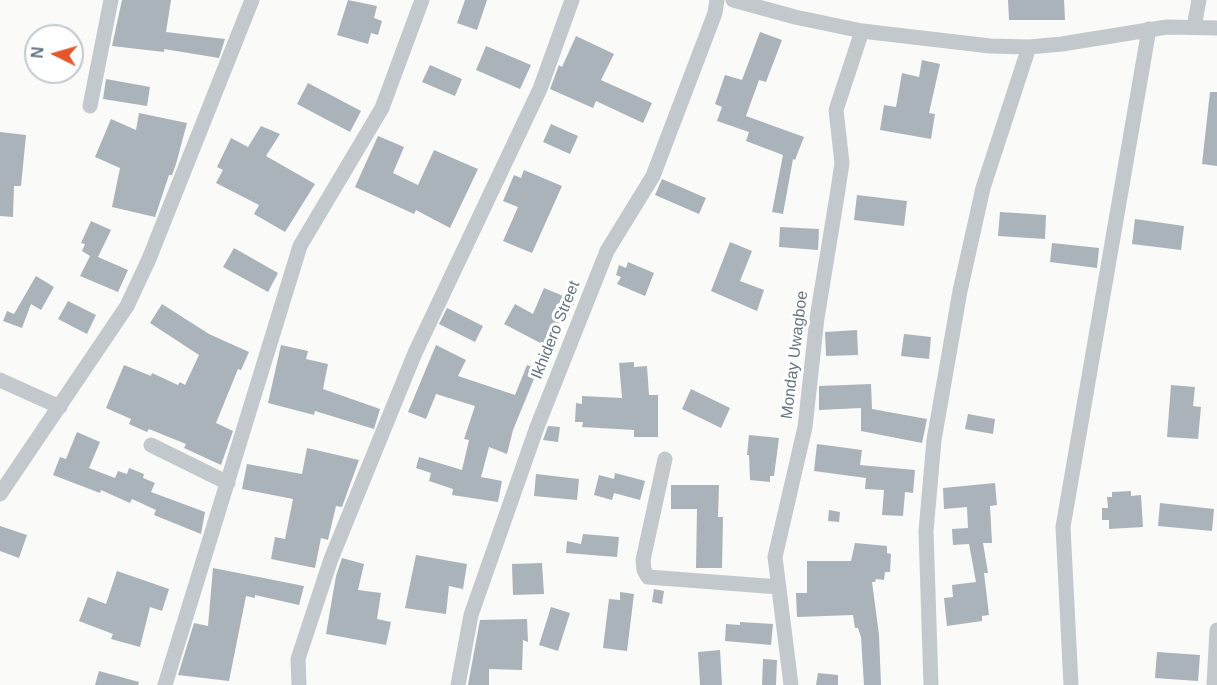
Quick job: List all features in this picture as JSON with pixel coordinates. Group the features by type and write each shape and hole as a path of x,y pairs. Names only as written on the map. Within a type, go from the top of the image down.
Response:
{"street":[{"path":"90,106 111,0"},
{"path":"0,494 116,324 145,268 252,0"},
{"path":"165,685 300,246 382,108 422,0"},
{"path":"298,685 298,660 335,549 415,353 540,89 572,0"},
{"name":"Ikhidero Street","path":"458,685 471,615 537,427 607,251 652,176 715,13 717,0"},
{"path":"733,0 795,18 862,31 990,46 1029,47 1149,29 1217,28"},
{"path":"1194,27 1199,0"},
{"path":"1071,685 1063,527 1149,29"},
{"name":"Monday Uwagboe","path":"791,685 775,557 805,427 817,318 842,163 836,110 862,31"},
{"path":"931,685 926,531 934,440 960,291 983,188 1029,47"},
{"path":"0,380 60,407"},
{"path":"152,445 228,483"},
{"path":"665,459 643,560 644,570 648,577 779,587"},
{"path":"1214,685 1217,630"}],"building":[{"path":"122,0 171,0 166,32 225,39 219,58 164,49 164,52 112,46"},
{"path":"348,0 377,6 374,18 382,21 378,35 371,33 368,44 337,35"},
{"path":"465,0 487,0 477,30 457,23"},
{"path":"1008,0 1064,0 1065,20 1009,20"},
{"path":"760,32 782,40 766,82 759,80 746,116 804,137 795,160 793,159 783,214 772,212 783,155 746,141 749,132 717,121 722,107 715,104 725,75 742,80"},
{"path":"576,36 614,54 601,80 652,103 643,123 596,101 593,108 550,89 559,65 562,67"},
{"path":"486,46 531,65 520,89 476,70"},
{"path":"922,60 940,64 929,113 935,114 931,139 880,130 884,105 896,107 902,73 919,77"},
{"path":"430,65 462,79 455,96 422,82"},
{"path":"106,79 150,87 147,106 103,99"},
{"path":"308,83 361,111 350,132 297,104"},
{"path":"1210,92 1217,92 1217,166 1202,164"},
{"path":"139,113 187,123 176,164 172,175 169,175 155,217 112,207 120,168 95,157 111,119 136,130"},
{"path":"551,124 578,136 570,154 543,142"},
{"path":"261,126 280,134 266,156 315,184 285,232 254,214 259,205 216,183 223,170 217,167 231,138 248,147"},
{"path":"0,132 26,135 21,186 14,186 13,217 0,216"},
{"path":"378,136 404,147 393,173 418,185 434,150 478,169 450,228 416,210 414,214 355,187"},
{"path":"524,170 562,186 532,253 503,241 518,207 503,201 514,175 521,178"},
{"path":"662,179 706,198 699,214 655,195"},
{"path":"857,195 907,201 904,226 854,220"},
{"path":"1000,212 1046,215 1045,239 998,236"},
{"path":"1135,219 1184,226 1181,250 1132,244"},
{"path":"91,221 111,230 98,257 128,270 118,292 80,276 90,256 82,251 85,244 81,243"},
{"path":"780,227 819,229 818,250 779,247"},
{"path":"730,242 752,251 740,281 764,290 757,311 711,291"},
{"path":"1052,243 1099,248 1097,268 1050,262"},
{"path":"234,248 278,273 268,292 223,267"},
{"path":"628,262 654,273 645,296 617,284 621,277 616,275 619,265 626,268"},
{"path":"36,276 54,287 41,310 31,304 22,328 3,321 7,311 14,314"},
{"path":"544,288 575,301 567,321 562,319 548,347 504,324 515,304 533,314"},
{"path":"68,301 96,315 87,334 58,319"},
{"path":"162,304 209,334 249,352 241,370 238,369 216,423 233,431 221,465 184,448 186,444 149,429 147,432 129,424 131,419 106,408 124,365 151,376 152,373 178,385 180,382 185,385 199,355 150,323"},
{"path":"447,308 483,326 475,342 439,324"},
{"path":"857,330 858,355 826,356 825,332"},
{"path":"904,334 931,337 929,359 901,356"},
{"path":"281,345 308,351 306,359 328,364 323,389 380,409 374,429 315,411 314,415 268,403"},
{"path":"436,345 466,360 458,376 515,395 527,365 538,369 513,430 507,454 489,447 481,477 502,481 498,502 452,495 453,489 429,481 431,473 416,468 419,457 462,470 469,440 464,439 475,406 436,394 426,419 408,412"},
{"path":"634,362 634,367 647,366 649,395 658,395 658,437 634,437 634,430 582,427 583,422 575,422 576,403 582,404 582,396 622,398 619,363"},
{"path":"871,384 872,409 927,419 922,443 861,431 861,408 819,410 819,386"},
{"path":"1171,385 1195,387 1193,406 1201,407 1198,439 1167,437"},
{"path":"691,389 730,408 721,428 682,409"},
{"path":"968,414 995,419 993,434 965,429"},
{"path":"548,426 560,427 558,442 543,440"},
{"path":"77,432 100,442 89,468 115,478 118,471 127,474 129,468 144,474 143,478 155,483 151,492 205,512 201,534 154,515 156,510 132,499 130,503 101,490 100,493 53,475 60,457 66,459"},
{"path":"749,435 779,438 774,476 770,476 770,482 750,480 749,455 747,455"},
{"path":"817,444 862,450 860,465 915,470 913,493 905,492 903,516 882,515 884,490 865,489 866,478 814,471"},
{"path":"307,448 359,460 342,507 336,506 328,540 321,538 315,568 271,559 275,537 285,539 293,499 242,489 247,464 302,474"},
{"path":"615,473 645,481 640,500 614,493 612,500 594,495 599,475 614,479"},
{"path":"536,474 579,479 577,500 534,496"},
{"path":"995,483 997,505 990,506 992,543 983,543 988,573 984,573 989,615 982,616 982,621 947,626 944,598 953,597 952,585 976,582 969,544 953,545 952,529 968,528 967,507 944,509 943,488"},
{"path":"671,485 719,485 718,517 723,517 722,568 696,568 697,509 671,509"},
{"path":"1131,491 1131,496 1141,495 1143,527 1109,529 1109,520 1102,520 1102,508 1108,508 1107,497 1112,497 1112,492"},
{"path":"1160,503 1214,509 1212,531 1158,526"},
{"path":"829,510 840,512 839,522 828,521"},
{"path":"0,526 27,535 19,558 0,551"},
{"path":"583,534 619,537 617,557 566,553 567,541 581,544"},
{"path":"855,543 887,546 887,553 891,554 890,572 885,572 884,580 876,579 872,582 879,635 881,685 864,685 861,637 858,628 855,628 853,615 797,617 796,593 807,593 807,561 851,561"},
{"path":"416,555 467,564 463,589 449,586 446,614 405,608"},
{"path":"342,558 364,564 358,590 381,593 377,619 391,622 386,645 326,634 336,576"},
{"path":"542,563 544,594 513,595 512,564"},
{"path":"213,568 304,586 299,605 255,595 255,598 246,596 229,681 178,675 194,623 208,626"},
{"path":"117,571 169,589 162,611 150,607 140,647 111,639 113,634 79,621 88,597 106,604"},
{"path":"654,589 664,591 662,604 652,602"},
{"path":"620,592 634,594 627,651 603,648 609,599 620,600"},
{"path":"551,607 570,613 558,651 539,645"},
{"path":"527,619 528,642 523,640 522,670 489,669 489,685 468,685 480,620"},
{"path":"740,622 773,624 771,645 725,641 726,624 740,625"},
{"path":"720,650 722,685 700,685 698,652"},
{"path":"1157,652 1200,655 1198,681 1155,678"},
{"path":"763,659 777,660 776,685 762,685"},
{"path":"99,671 139,682 138,685 95,685"},
{"path":"818,673 838,675 838,685 816,685"}]}
